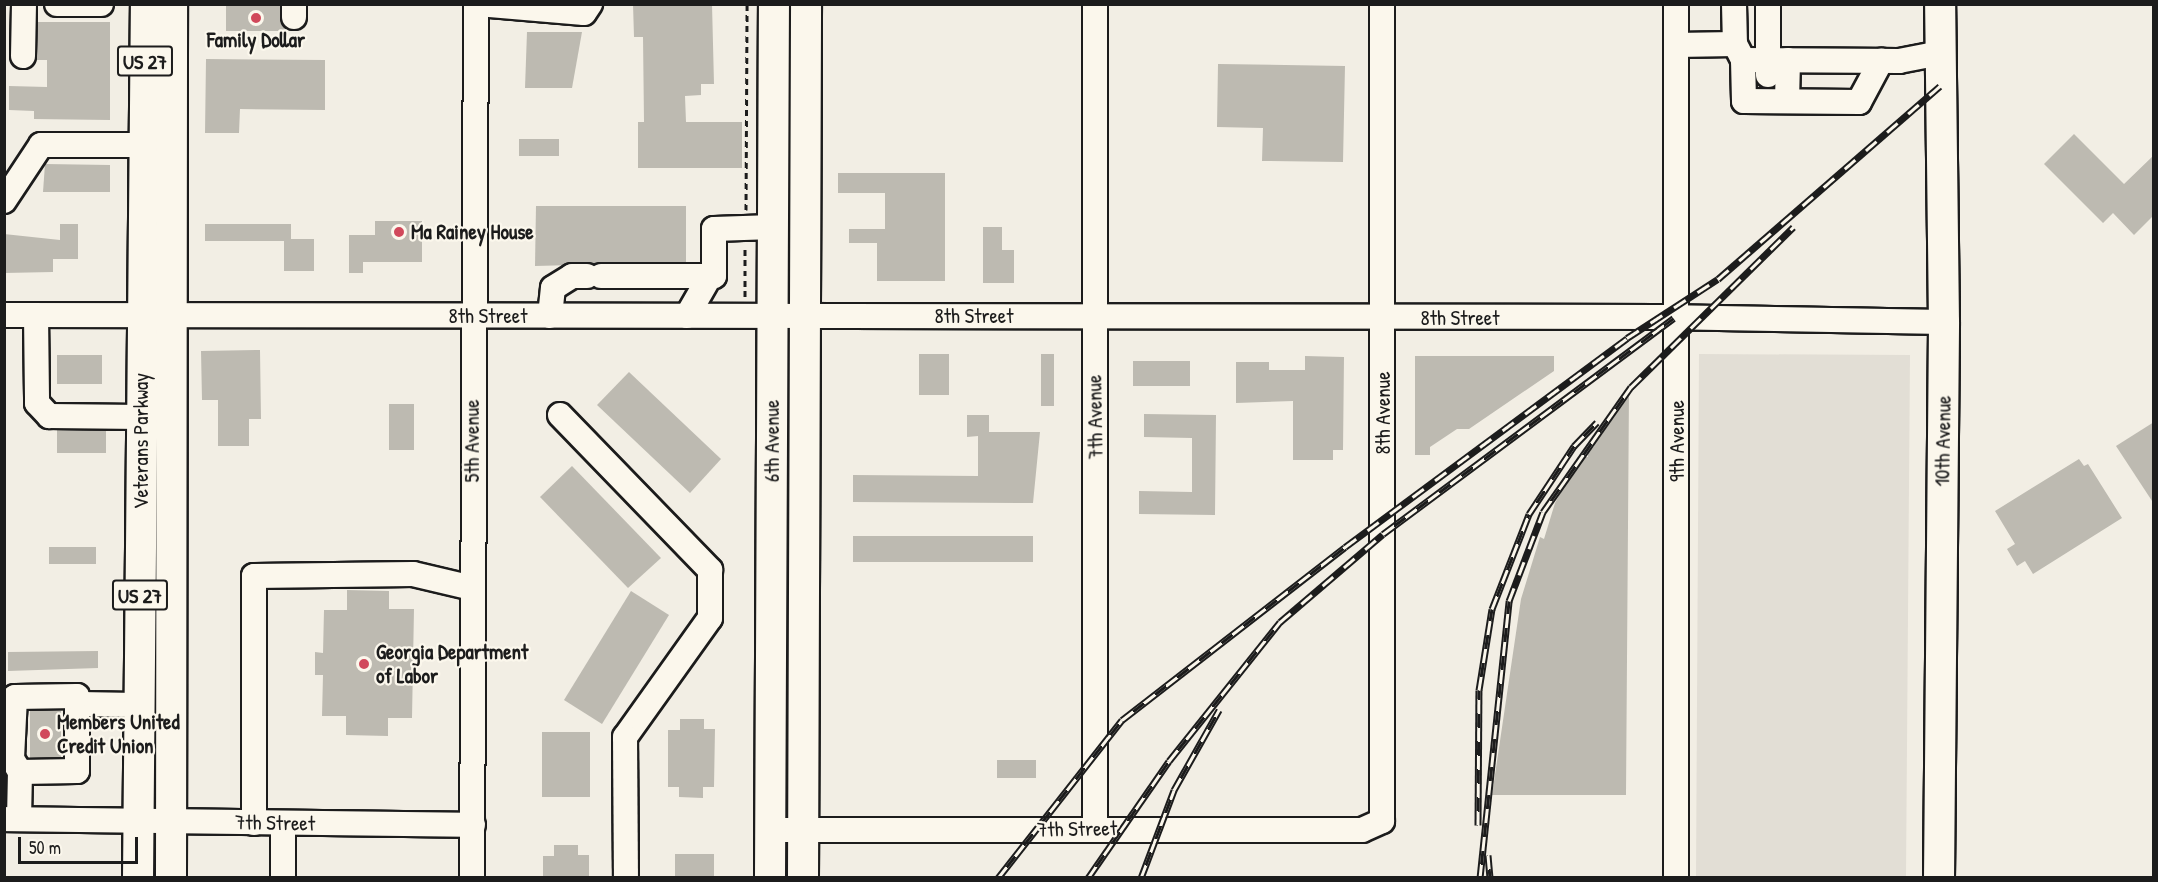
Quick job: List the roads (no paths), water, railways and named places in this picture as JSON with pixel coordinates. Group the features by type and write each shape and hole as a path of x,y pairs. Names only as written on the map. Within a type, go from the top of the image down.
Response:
{"main road":[{"name":"Veterans Parkway","path":"146,4 144,145 156,313 171,878"},
{"name":"Veterans Parkway","path":"138,878 142,417 156,313 171,45 171,4"},
{"name":"6th Avenue","path":"770,878 759,228 774,4"},
{"name":"6th Avenue","path":"803,878 806,4"},
{"name":"10th Avenue","path":"1939,878 1944,322 1940,4"}],"street":[{"path":"22,56 24,4"},
{"path":"57,4 101,4"},
{"path":"171,45 186,4"},
{"path":"477,4 584,13 590,4"},
{"name":"5th Avenue","path":"472,878 472,316 477,4"},
{"name":"7th Avenue","path":"1095,4 1095,830"},
{"name":"8th Avenue","path":"1382,4 1382,821"},
{"name":"9th Avenue","path":"1676,4 1676,878"},
{"path":"1734,4 1744,101 1774,82 1881,61 1940,53"},
{"path":"1767,4 1774,82"},
{"path":"1676,45 1739,52 1774,82 1859,102 1881,61"},
{"path":"4,201 41,145 144,145"},
{"path":"687,316 710,276 714,229 759,228"},
{"path":"550,316 553,288 572,276 710,276"},
{"name":"8th Street","path":"4,315 156,313 805,318 1676,317 1944,322"},
{"path":"36,315 38,403 48,417 142,417"},
{"path":"560,415 710,570 710,618 625,737 626,878"},
{"path":"254,823 254,576 413,574 472,588"},
{"path":"12,819 20,772 12,759 15,697 77,696 77,771 20,772"},
{"path":"77,704 140,705"},
{"name":"7th Street","path":"12,819 473,825"},
{"name":"7th Street","path":"770,830 1362,830 1382,821"},
{"path":"283,823 283,878"}],"railway":[{"path":"998,878 1122,720 1345,547 1627,338 1718,279 1940,86"},
{"path":"1480,878 1509,601 1543,512 1631,387 1793,227"},
{"path":"1088,878 1169,761 1280,622 1383,534 1674,318"},
{"path":"1478,825 1479,690 1492,609 1529,514 1574,446 1597,422"},
{"path":"1141,878 1174,790 1219,710"},
{"path":"1488,855 1490,878"}],"place":[{"name":"Family Dollar","path":"256,18"},
{"name":"Ma Rainey House","path":"399,232"},
{"name":"Georgia Department of Labor","path":"364,664"},
{"name":"Members United Credit Union","path":"45,734"}]}
